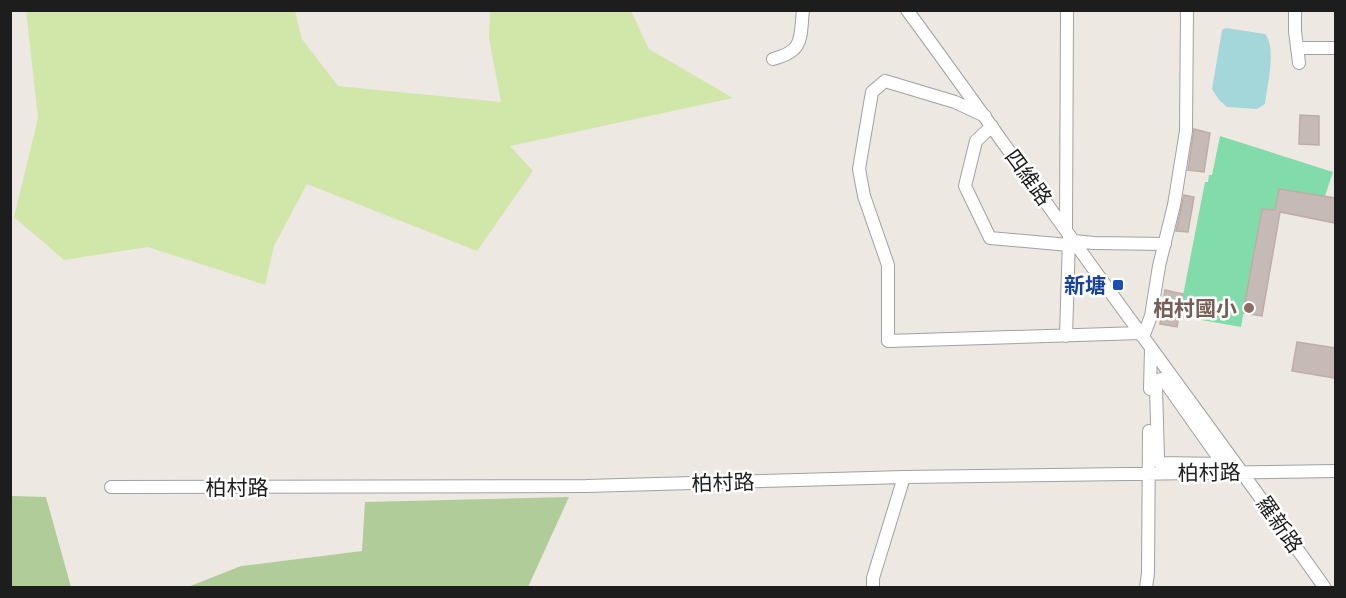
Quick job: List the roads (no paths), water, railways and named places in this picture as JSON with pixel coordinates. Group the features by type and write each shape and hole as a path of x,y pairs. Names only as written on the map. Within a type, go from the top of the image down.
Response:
{"street":[{"path":"773,59 789,55 796,49 800,37 803,10"},
{"name":"四維路","path":"907,10 1146,341"},
{"path":"1066,336 1069,236 1068,10"},
{"path":"1146,588 1148,473 1146,341 1186,131 1187,10"},
{"path":"1295,10 1299,63"},
{"path":"1298,48 1335,48"},
{"path":"1146,341 1066,336 888,341 888,265 864,196 859,169 872,92 885,81 954,102 989,121 976,141 965,186 990,238 1069,236 1094,243 1165,244"},
{"name":"羅新路","path":"1146,341 1325,588"},
{"path":"1161,379 1165,382 1222,461 1223,464 1221,464 1160,463 1158,459 1157,380 1161,379"},
{"name":"柏村路","path":"111,487 586,486 904,477 1335,471"},
{"path":"873,588 873,578 904,477"}],"water":[{"path":"1226,28 1265,34 1269,40 1271,58 1265,104 1257,109 1227,107 1212,89 1222,30"}],"place":[{"name":"新塘","path":"1118,285"},
{"name":"柏村國小","path":"1249,308"}]}
